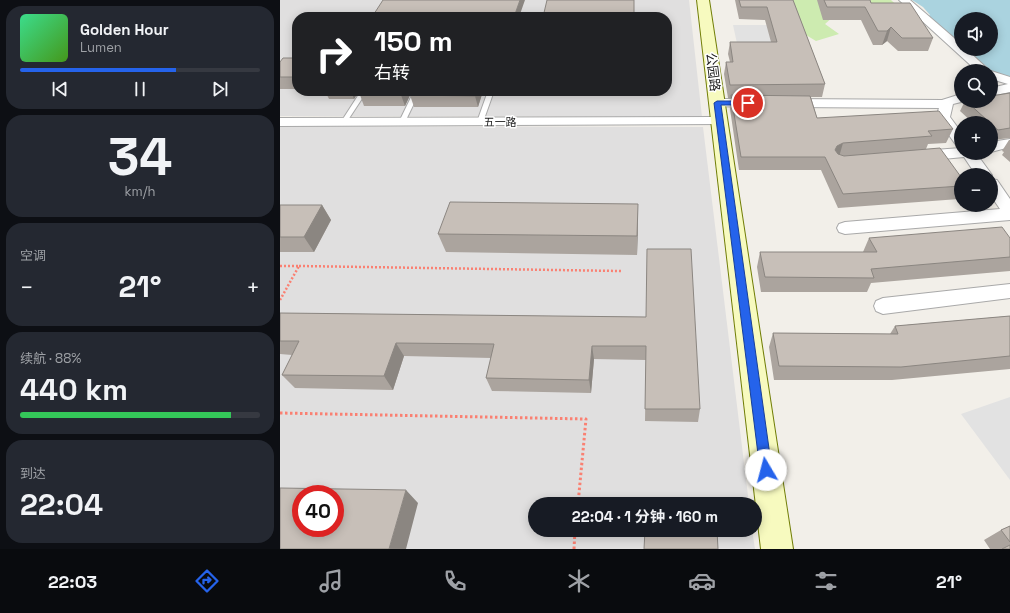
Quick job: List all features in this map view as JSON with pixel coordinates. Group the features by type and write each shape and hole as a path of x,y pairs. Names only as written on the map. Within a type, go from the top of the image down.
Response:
{"street":[{"path":"695,0 715,115 763,549"},
{"name":"公园路","path":"704,0 715,115 777,549"},
{"path":"904,0 976,64"},
{"path":"998,77 1010,81"},
{"path":"998,91 1010,88"},
{"path":"954,100 947,102 943,117 954,132"},
{"name":"五一路","path":"280,122 480,122 715,115 768,103 946,104"},
{"path":"998,146 1010,143"},
{"path":"908,157 954,154"},
{"path":"998,194 1010,211"},
{"path":"845,228 1010,214"},
{"path":"883,306 1010,291"}],"lane":[{"path":"344,122 361,96"},
{"path":"402,122 415,96"},
{"path":"480,122 489,96"}],"path":[{"path":"280,266 621,271"},
{"path":"280,300 298,266"},
{"path":"280,413 586,419 579,497"},
{"path":"574,549 575,537"}],"shaded area":[{"path":"280,0 689,0 702,117 280,116"},
{"path":"733,25 785,25 793,48 738,48"},
{"path":"280,126 703,127 748,497 528,497 528,537 753,537 755,549 280,549"},
{"path":"1010,397 1010,480 961,414"}],"green space":[{"path":"787,0 891,0 907,15 835,15 825,24 839,34 816,41 786,23"}],"water":[{"path":"912,0 1010,0 1010,79 998,75 998,64 984,64 974,56 998,56 998,12 954,12 954,40 927,17 930,15 923,7"}],"building":[{"path":"383,0 520,0 516,12 375,12"},
{"path":"547,0 634,0 634,12 544,12"},
{"path":"739,0 793,0 825,84 730,85 726,62 733,62 730,42 777,42 767,7 741,7"},
{"path":"824,0 870,0 871,3 910,3 933,38 902,38 891,27 887,31 878,31 865,7 827,7"},
{"path":"283,58 292,58 292,77 280,77 280,62"},
{"path":"1010,93 1010,128 998,130 998,116 983,116 974,108 998,108 998,95"},
{"path":"731,95 810,96 817,118 939,111 953,129 928,131 932,136 843,143 837,146 835,150 838,154 844,156 940,148 954,168 954,186 843,194 825,157 741,157"},
{"path":"450,202 638,204 637,236 438,234"},
{"path":"280,205 322,205 304,237 280,237"},
{"path":"1002,227 1010,238 1010,257 871,269 874,278 765,277 760,252 877,252 869,238"},
{"path":"647,249 691,249 700,409 645,409 646,346 592,346 589,380 486,378 494,344 396,343 384,376 282,375 299,341 280,341 280,313 646,317"},
{"path":"1010,316 1010,356 901,367 779,366 773,333 898,334 895,326"},
{"path":"280,488 292,488 292,537 344,537 344,489 406,490 389,549 280,549"},
{"path":"1010,526 1010,542 1001,530"},
{"path":"645,537 717,537 718,549 644,549"},
{"path":"1010,545 1010,549 1002,549"}],"route":[{"path":"748,103 717,103 766,470"}]}
